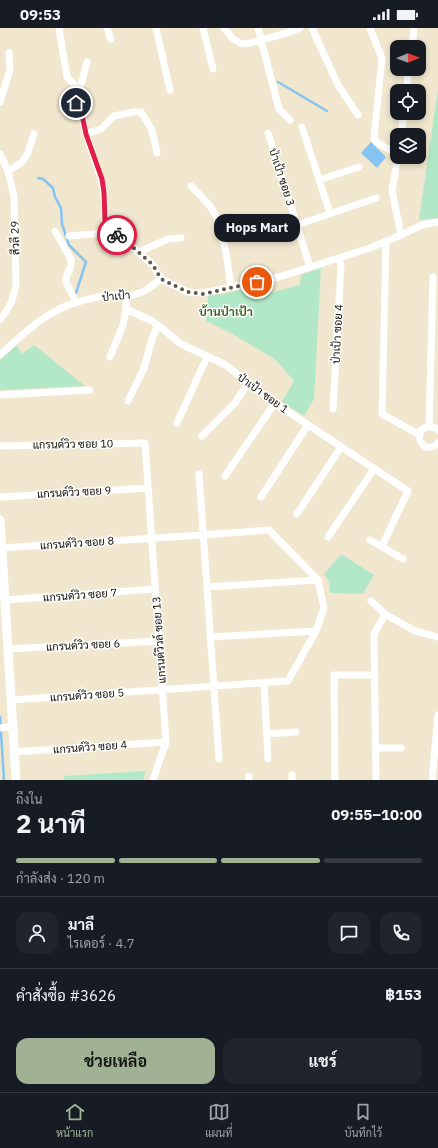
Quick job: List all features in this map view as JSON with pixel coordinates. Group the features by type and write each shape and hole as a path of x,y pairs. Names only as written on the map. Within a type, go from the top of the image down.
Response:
{"street":[{"path":"59,28 67,77 79,90"},
{"path":"107,28 111,38"},
{"path":"156,28 170,90"},
{"path":"203,28 213,69"},
{"path":"224,28 233,39 242,44 287,33 300,28"},
{"path":"258,28 279,109 290,120"},
{"path":"312,28 338,85 358,115"},
{"path":"370,28 382,58 374,138 376,142 390,151"},
{"path":"413,40 414,28"},
{"path":"0,102 10,70 9,53"},
{"path":"87,62 76,103 82,115 86,134 102,179 105,222 109,230 128,243 153,265 161,279 188,292 203,294 278,277 339,259 401,235 422,224 438,222"},
{"path":"86,134 101,129 114,116 142,112 152,130 157,153"},
{"path":"302,127 330,213"},
{"name":"ป่าเป้า ซอย 3","path":"268,133 310,267"},
{"path":"8,171 22,162 27,156 34,134"},
{"name":"สีวลี 29","path":"0,154 8,171 14,196 16,284 14,298 6,313 0,319"},
{"path":"397,164 392,190 401,235"},
{"path":"319,180 359,167"},
{"path":"191,186 212,209 219,225 227,260 231,287"},
{"path":"297,225 376,198"},
{"path":"69,236 93,234 109,230"},
{"path":"55,231 71,259 71,266 66,277 66,282 76,302"},
{"path":"139,252 168,239 181,238"},
{"path":"386,241 382,414 420,435"},
{"name":"ป่าเป้า ซอย 4","path":"333,409 341,264 339,259"},
{"path":"429,426 434,277"},
{"name":"ป่าเป้า","path":"0,355 17,339 50,313 76,302 112,294 126,296 138,294 147,290 161,279"},
{"path":"110,356 123,325 126,309 126,296"},
{"name":"ป่าเป้า ซอย 1","path":"126,309 152,321 181,344 224,364 275,403 408,491 382,546"},
{"path":"128,401 144,368 152,339 158,325"},
{"path":"177,423 208,357"},
{"path":"202,436 235,403 248,382"},
{"path":"0,395 90,390"},
{"path":"225,476 275,403"},
{"path":"261,497 308,425"},
{"path":"438,430 429,426 423,429 420,435 420,442 425,446 432,447 438,444"},
{"name":"แกรนด์วิว ซอย 10","path":"0,446 145,442"},
{"name":"แกรนด์วิวล์ ซอย 13","path":"145,442 166,742"},
{"path":"297,514 341,447"},
{"path":"328,537 374,469"},
{"path":"199,474 219,760"},
{"name":"แกรนด์วิว ซอย 9","path":"0,497 148,488"},
{"path":"0,520 11,700 7,727 14,752 16,780"},
{"path":"152,538 269,530 318,580 324,608 316,631 210,637"},
{"name":"แกรนด์วิว ซอย 8","path":"1,548 152,538"},
{"path":"370,540 404,559"},
{"path":"206,587 318,580"},
{"name":"แกรนด์วิว ซอย 7","path":"5,600 155,589"},
{"path":"371,601 385,614 415,631 438,637"},
{"path":"376,780 374,634 385,614"},
{"name":"แกรนด์วิว ซอย 5","path":"11,700 288,681 316,631"},
{"name":"แกรนด์วิว ซอย 6","path":"8,649 159,641"},
{"path":"335,780 334,675 375,675"},
{"path":"264,683 268,759"},
{"path":"432,780 438,715"},
{"path":"266,734 296,732"},
{"path":"153,780 166,742"},
{"name":"แกรนด์วิว ซอย 4","path":"14,752 166,742"},
{"path":"376,748 401,748"}],"green space":[{"path":"438,88 438,218 419,220"},
{"path":"321,268 314,399 304,416 282,402 294,381 276,360 231,333 206,321 208,295 223,294 263,285 266,294 300,285 301,275"},
{"path":"17,345 22,354 34,345 85,386 0,390 0,360"},
{"path":"341,554 374,575 363,594 330,593 329,582 324,574"},
{"path":"146,771 143,780 64,780 64,776"}],"water":[{"path":"371,142 386,157 377,168 361,153"}],"waterway":[{"path":"278,82 327,111"},
{"path":"38,178 43,179 53,188 55,197 61,208 62,224 69,245 86,262 76,293"},
{"path":"0,717 4,780"}],"way so far":[{"path":"117,235 153,265 161,279 188,292 203,294 257,282"}],"place":[{"name":"Hops Mart","path":"257,282"}],"district":[{"name":"บ้านป่าเป้า","path":"226,311"}],"route":[{"path":"76,103 82,115 86,134 102,179 105,222 109,230 117,235"}]}
